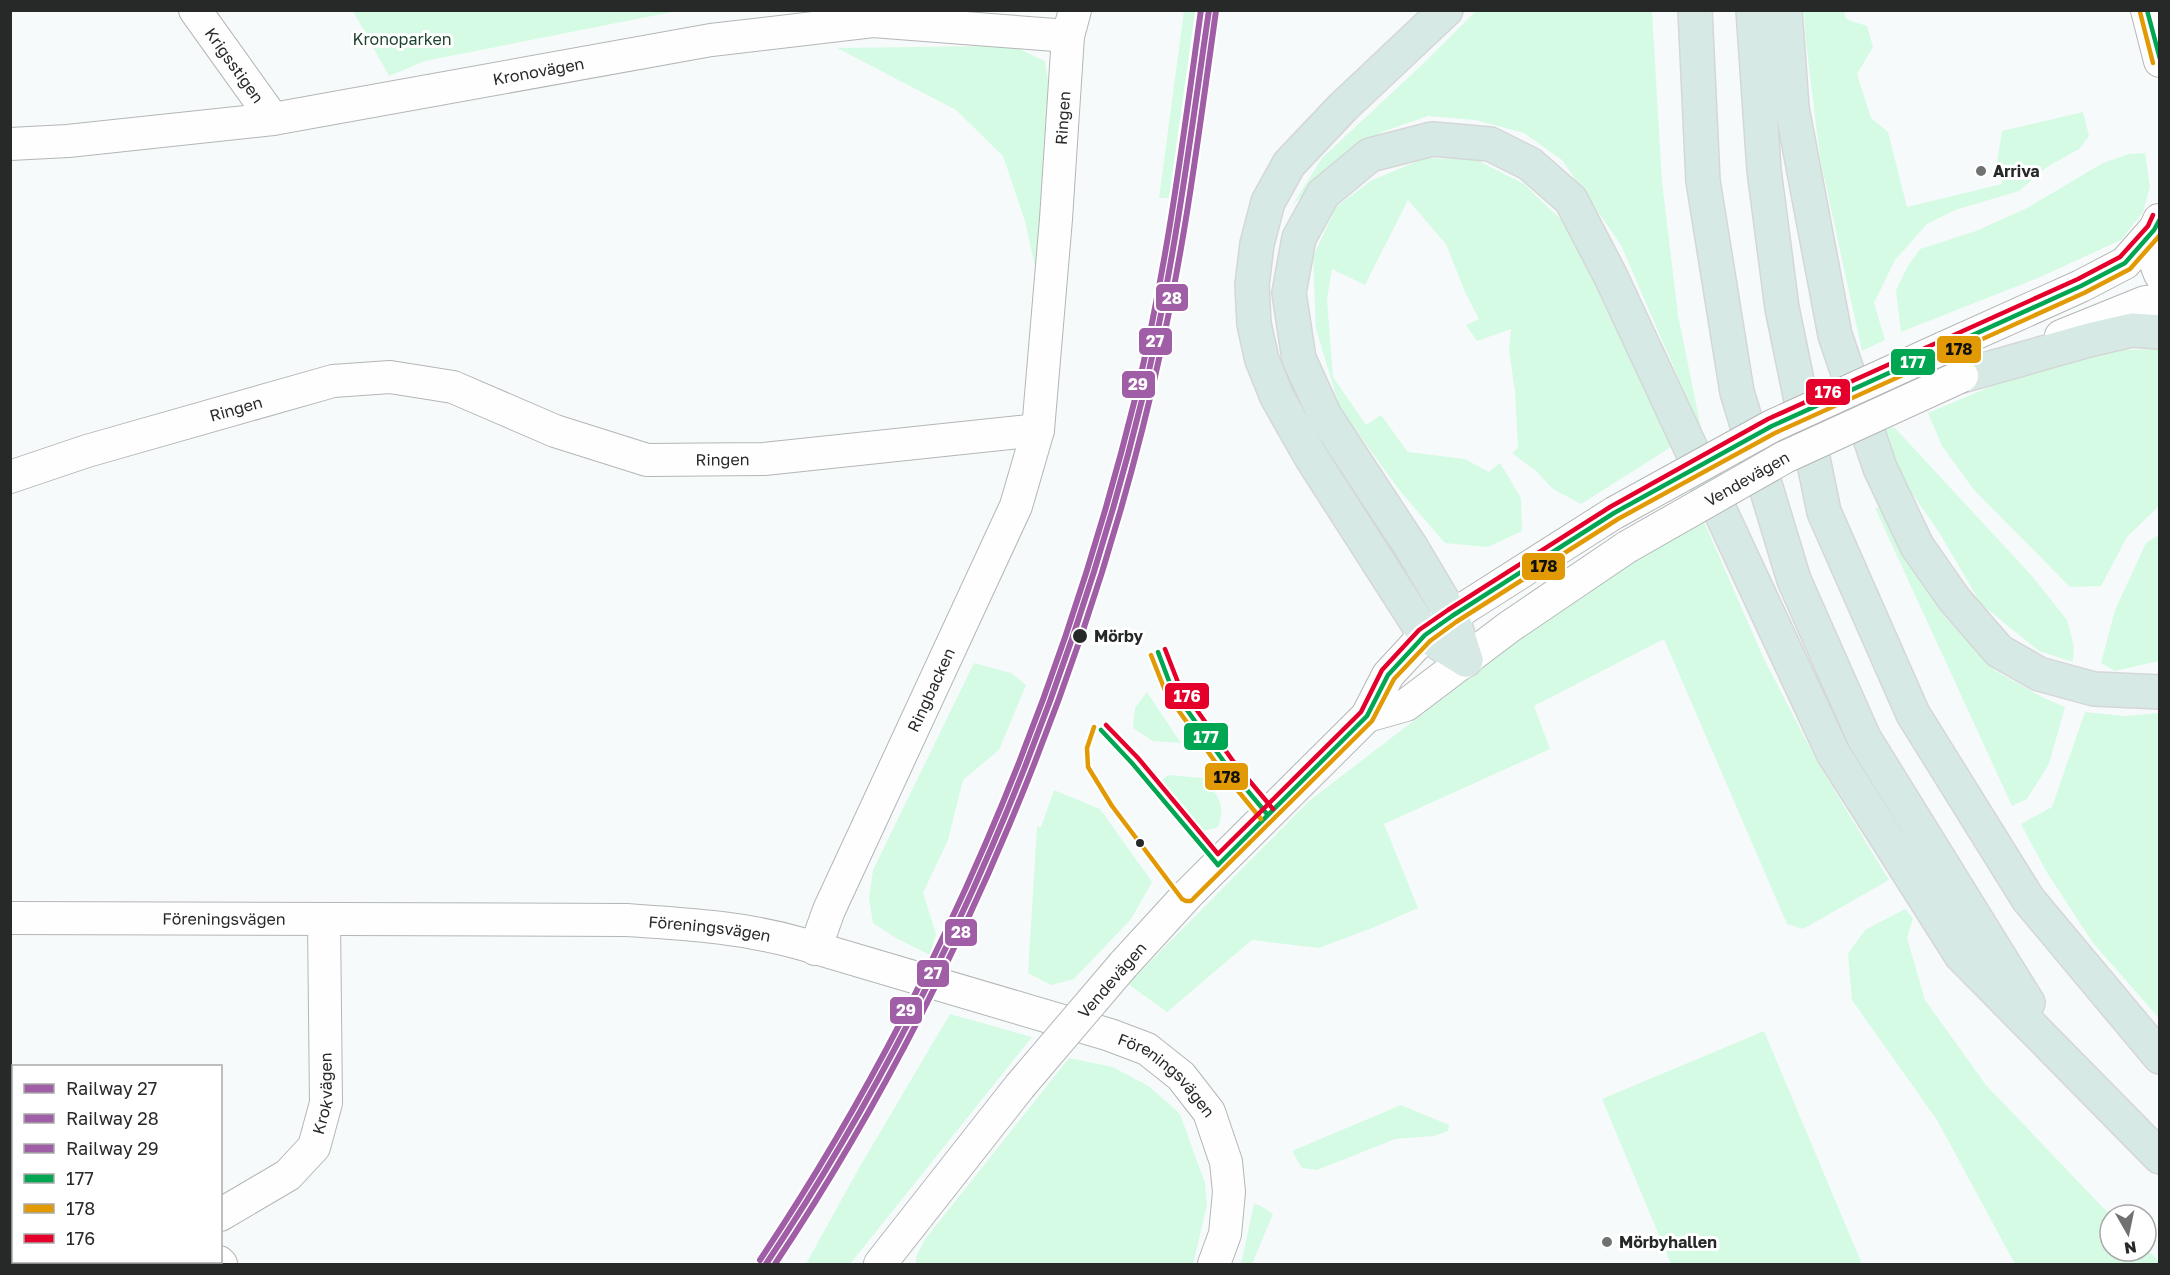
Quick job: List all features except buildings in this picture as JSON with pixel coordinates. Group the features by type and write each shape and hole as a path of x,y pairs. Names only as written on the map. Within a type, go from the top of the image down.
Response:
{"highway":[{"path":"1446,10 1343,107 1289,164 1268,202 1257,244 1252,285 1254,324 1262,360 1277,397 1311,457 1425,635 1466,660"},
{"path":"1695,10 1703,181 1737,392 1794,580 1864,738 2057,1051"},
{"path":"1753,10 1764,170 1782,308 1824,512 1913,714 1925,734 2028,899 2160,1057"},
{"path":"1785,10 1792,108 1835,335 1880,468 1917,546 1954,599 1999,651 2038,674 2094,689 2152,689"},
{"path":"1466,660 1452,615 1411,547 1325,416 1299,358 1289,293 1299,238 1323,194 1370,155 1432,139 1490,144 1530,164 1571,200 1611,278 1833,753 1961,955 2160,1157"},
{"path":"1962,376 2132,330 2160,332"}],"street":[{"name":"Krigsstigen","path":"195,10 273,119"},
{"path":"2147,10 2160,61"},
{"name":"Kronovägen","path":"10,144 68,141 273,119 711,40 873,21 1071,23"},
{"name":"Ringen","path":"10,477 87,451 333,381 390,377 453,387 555,431 647,459 764,459 1038,430 1071,23"},
{"name":"Vendevägen","path":"880,1264 1020,1086 1123,965 1188,894 1367,716 1388,675 1425,635 1452,615 1614,513 1772,426 2081,286 2125,263 2157,224"},
{"path":"2157,224 2153,258 2160,274"},
{"name":"Vendevägen","path":"1367,716 1406,705 1509,627 1627,547 1785,457 1962,376 2145,302 2160,300"},
{"name":"Ringbacken","path":"815,949 829,910 1016,506 1038,430"},
{"name":"Föreningsvägen","path":"10,918 626,920 721,927 772,936 1110,1035 1147,1049 1181,1076 1209,1112 1226,1162 1229,1192 1225,1234 1214,1264"},
{"name":"Krokvägen","path":"222,1214 288,1175 314,1147 326,1103 324,920"}],"green space":[{"name":"Kronoparken","path":"353,11 677,11 425,61 389,76"},
{"path":"1184,11 1195,11 1169,198 1159,198"},
{"path":"1476,11 1652,11 1662,182 1678,315 1702,433 1621,245 1562,160 1524,133 1475,120 1428,116 1382,132 1332,165 1292,206 1322,158"},
{"path":"1804,11 1844,11 1846,19 1867,26 1873,47 1857,74 1871,118 1888,132 1907,207 2002,184 1997,162 2002,131 2083,112 2089,136 2079,149 2047,167 2019,191 1955,210 1927,224 1895,260 1874,303 1885,340 1862,351 1820,158"},
{"path":"994,46 1019,49 1045,61 1052,104 1038,280 1025,221 1003,156 956,110 837,48"},
{"path":"2145,153 2150,187 2143,212 2121,240 2038,278 1901,332 1896,290 1920,249 1976,231 2027,208 2103,163 2129,154"},
{"path":"1426,158 1477,160 1524,184 1577,235 1671,447 1581,504 1553,489 1537,472 1512,453 1518,448 1515,392 1509,350 1511,329 1477,341 1466,325 1479,319 1465,292 1446,244 1408,200 1365,285 1332,269 1327,299 1333,377 1366,425 1381,415 1408,452 1465,459 1489,472 1500,463 1521,498 1522,531 1488,547 1445,543 1400,491 1340,408 1316,329 1313,257 1336,207 1372,180"},
{"path":"2159,349 2159,506 2127,537 2101,586 2070,587 1974,490 1942,446 1928,413 1992,386 2114,350"},
{"path":"1894,427 2032,576 2067,620 2074,647 2073,662 2039,651 1981,604 1939,532 1899,475 1879,430"},
{"path":"1881,507 1906,559 1945,617 1996,671 2065,707 2049,764 2027,799 2012,806 1875,508"},
{"path":"1702,517 1763,657 1819,765 1889,880 1803,929 1787,924 1664,639 1534,706 1550,749 1384,824 1418,908 1319,948 1252,940 1167,1012 1128,984 1309,801 1618,564"},
{"path":"2159,535 2159,661 2115,671 2101,663 2115,610 2146,543"},
{"path":"974,663 1011,673 1026,685 999,750 963,780 948,840 923,893 936,934 930,955 896,938 873,923 869,898 873,870"},
{"path":"1147,692 1181,743 1153,741 1133,728 1135,708"},
{"path":"2085,712 2126,716 2159,713 2159,1018 2093,943 2046,871 2021,824 2052,807"},
{"path":"1168,775 1203,778 1221,806 1221,819 1218,827 1199,830 1164,789 1162,780"},
{"path":"1054,790 1100,809 1152,882 1131,919 1074,979 1051,985 1028,973 1037,827 1041,827"},
{"path":"1905,909 1913,918 1907,938 1925,1000 1986,1085 2099,1203 2098,1263 2158,1263 2158,1260 2159,1264 2015,1264 1937,1120 1852,1000 1848,954 1865,930"},
{"path":"950,1014 1032,1037 850,1264 806,1264 859,1168"},
{"path":"1764,1031 1862,1264 1671,1264 1602,1099"},
{"path":"1069,1058 1113,1067 1150,1087 1180,1114 1205,1183 1207,1205 1193,1264 916,1264 916,1256 926,1238"},
{"path":"1401,1105 1449,1125 1448,1131 1434,1136 1395,1139 1317,1170 1302,1168 1292,1151"},
{"path":"1254,1204 1273,1214 1252,1264 1241,1264"}],"rail line":[{"name":"29","path":"760,1260 823,1160 882,1057 936,952 985,844 1030,734 1070,622 1105,509 1147,347 1173,203 1201,10"},
{"name":"27","path":"766,1264 829,1164 888,1061 942,955 992,846 1037,736 1077,624 1112,510 1154,348 1180,204 1209,10"},
{"name":"28","path":"775,1264 840,1161 901,1053 958,940 1009,825 1056,707 1097,588 1132,469 1161,350 1185,223 1216,11"}],"transit line":[{"name":"177","path":"2147,10 2160,59"},
{"name":"178","path":"2140,12 2153,63"},
{"name":"176","path":"1106,725 1138,758 1218,854 1361,712 1382,670 1419,630 1448,610 1610,507 1768,419 2078,279 2120,257 2148,226 2153,215"},
{"name":"177","path":"1218,865 1367,716 1388,675 1425,635 1452,616 1614,513 1772,426 2081,286 2125,263 2154,230 2160,219"},
{"name":"178","path":"1094,727 1087,748 1088,767 1112,806 1182,899 1191,901 1372,721 1394,679 1430,641 1456,622 1618,519 1775,433 2084,293 2130,269 2160,235"},
{"name":"176","path":"1165,649 1179,685 1233,761 1273,809"},
{"name":"177","path":"1158,652 1172,689 1227,766 1267,814"},
{"name":"178","path":"1151,655 1166,693 1221,770 1261,819"},
{"name":"177","path":"1101,730 1132,763 1218,865"}],"place":[{"name":"Arriva","path":"1981,171"},
{"name":"Mörby","path":"1080,636"},
{"name":"Mörbyhallen","path":"1607,1242"}]}
